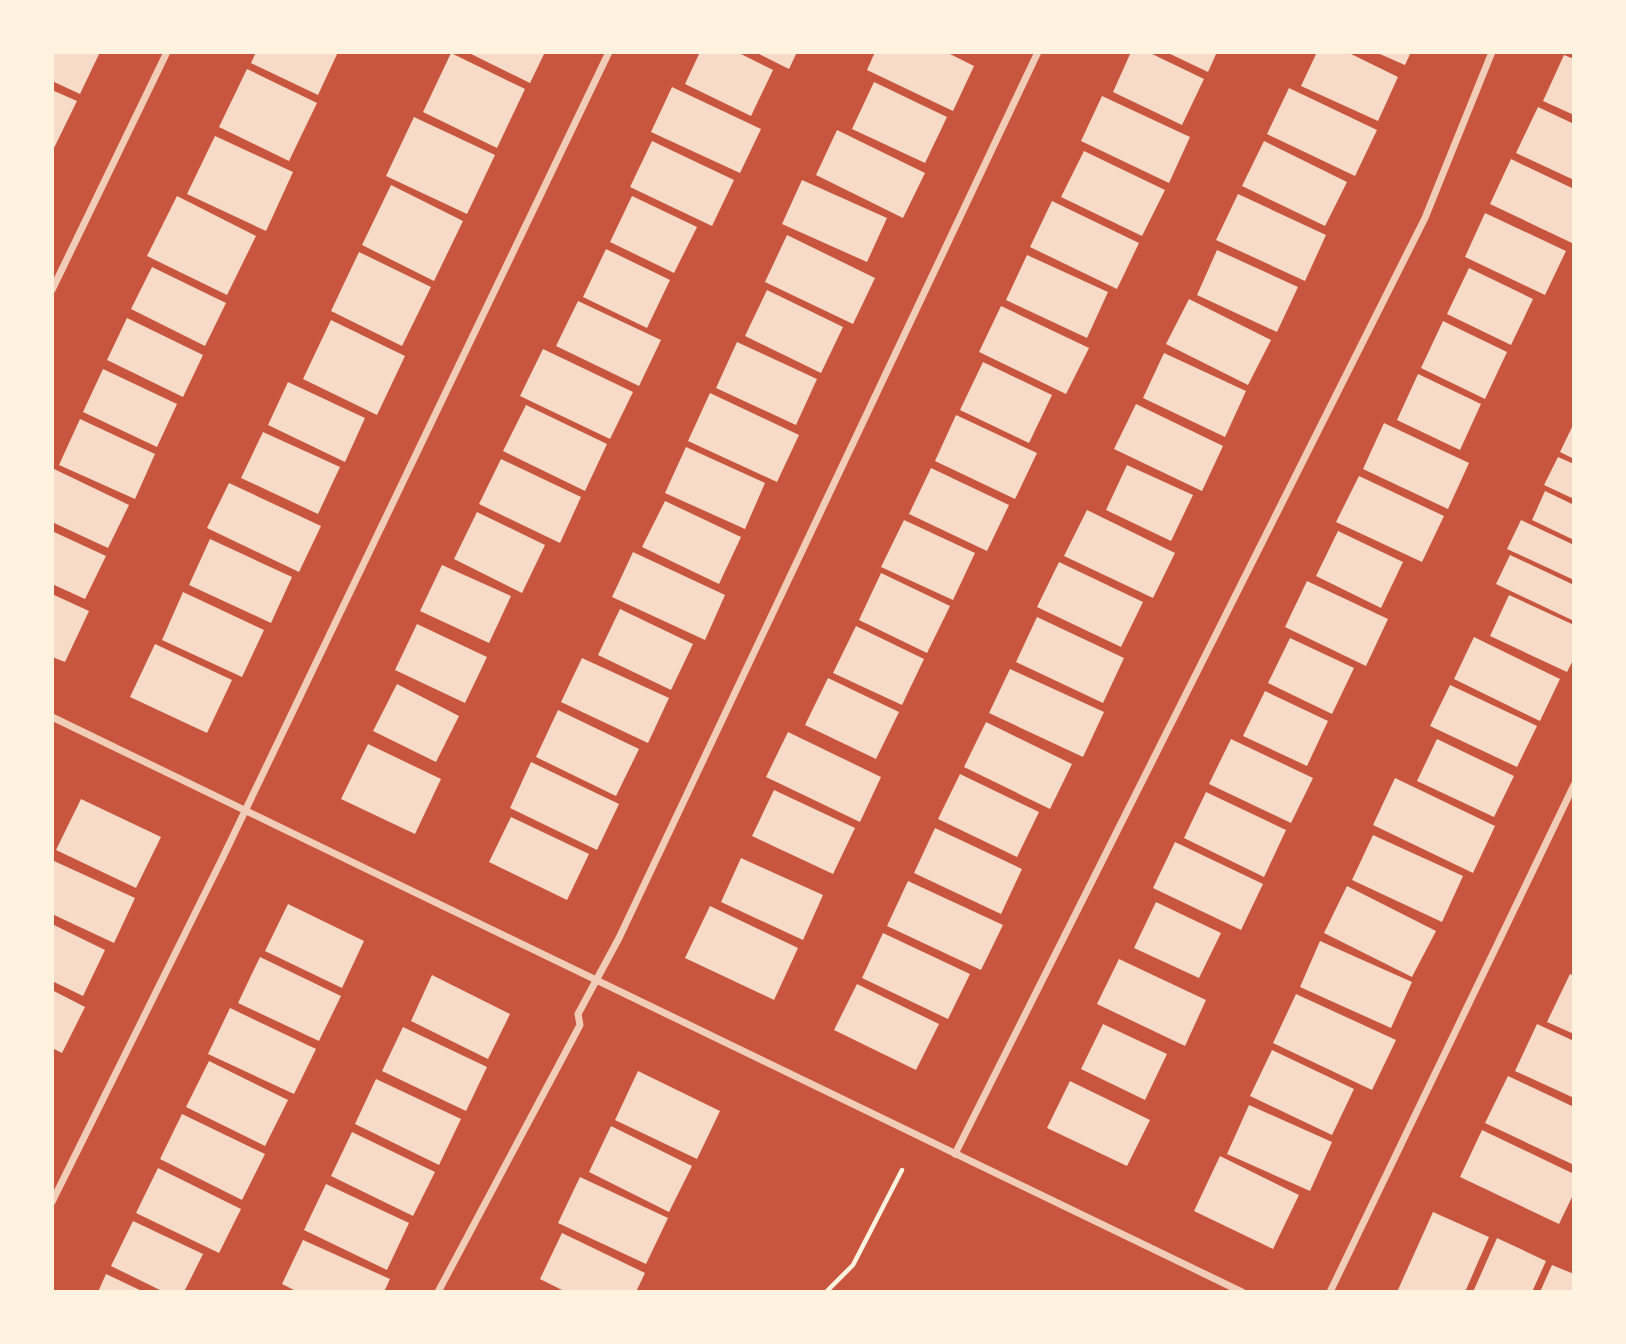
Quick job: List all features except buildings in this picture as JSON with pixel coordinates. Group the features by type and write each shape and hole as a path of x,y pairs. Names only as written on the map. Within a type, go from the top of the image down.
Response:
{"street":[{"path":"52,290 167,52"},
{"path":"52,1202 609,52"},
{"path":"438,1292 580,1026 578,1014 594,979 619,938 1038,52"},
{"path":"955,1154 1425,218 1492,52"},
{"path":"52,718 1242,1292"},
{"path":"1330,1292 1573,785"}],"path":[{"path":"826,1292 853,1265 902,1170"}]}
